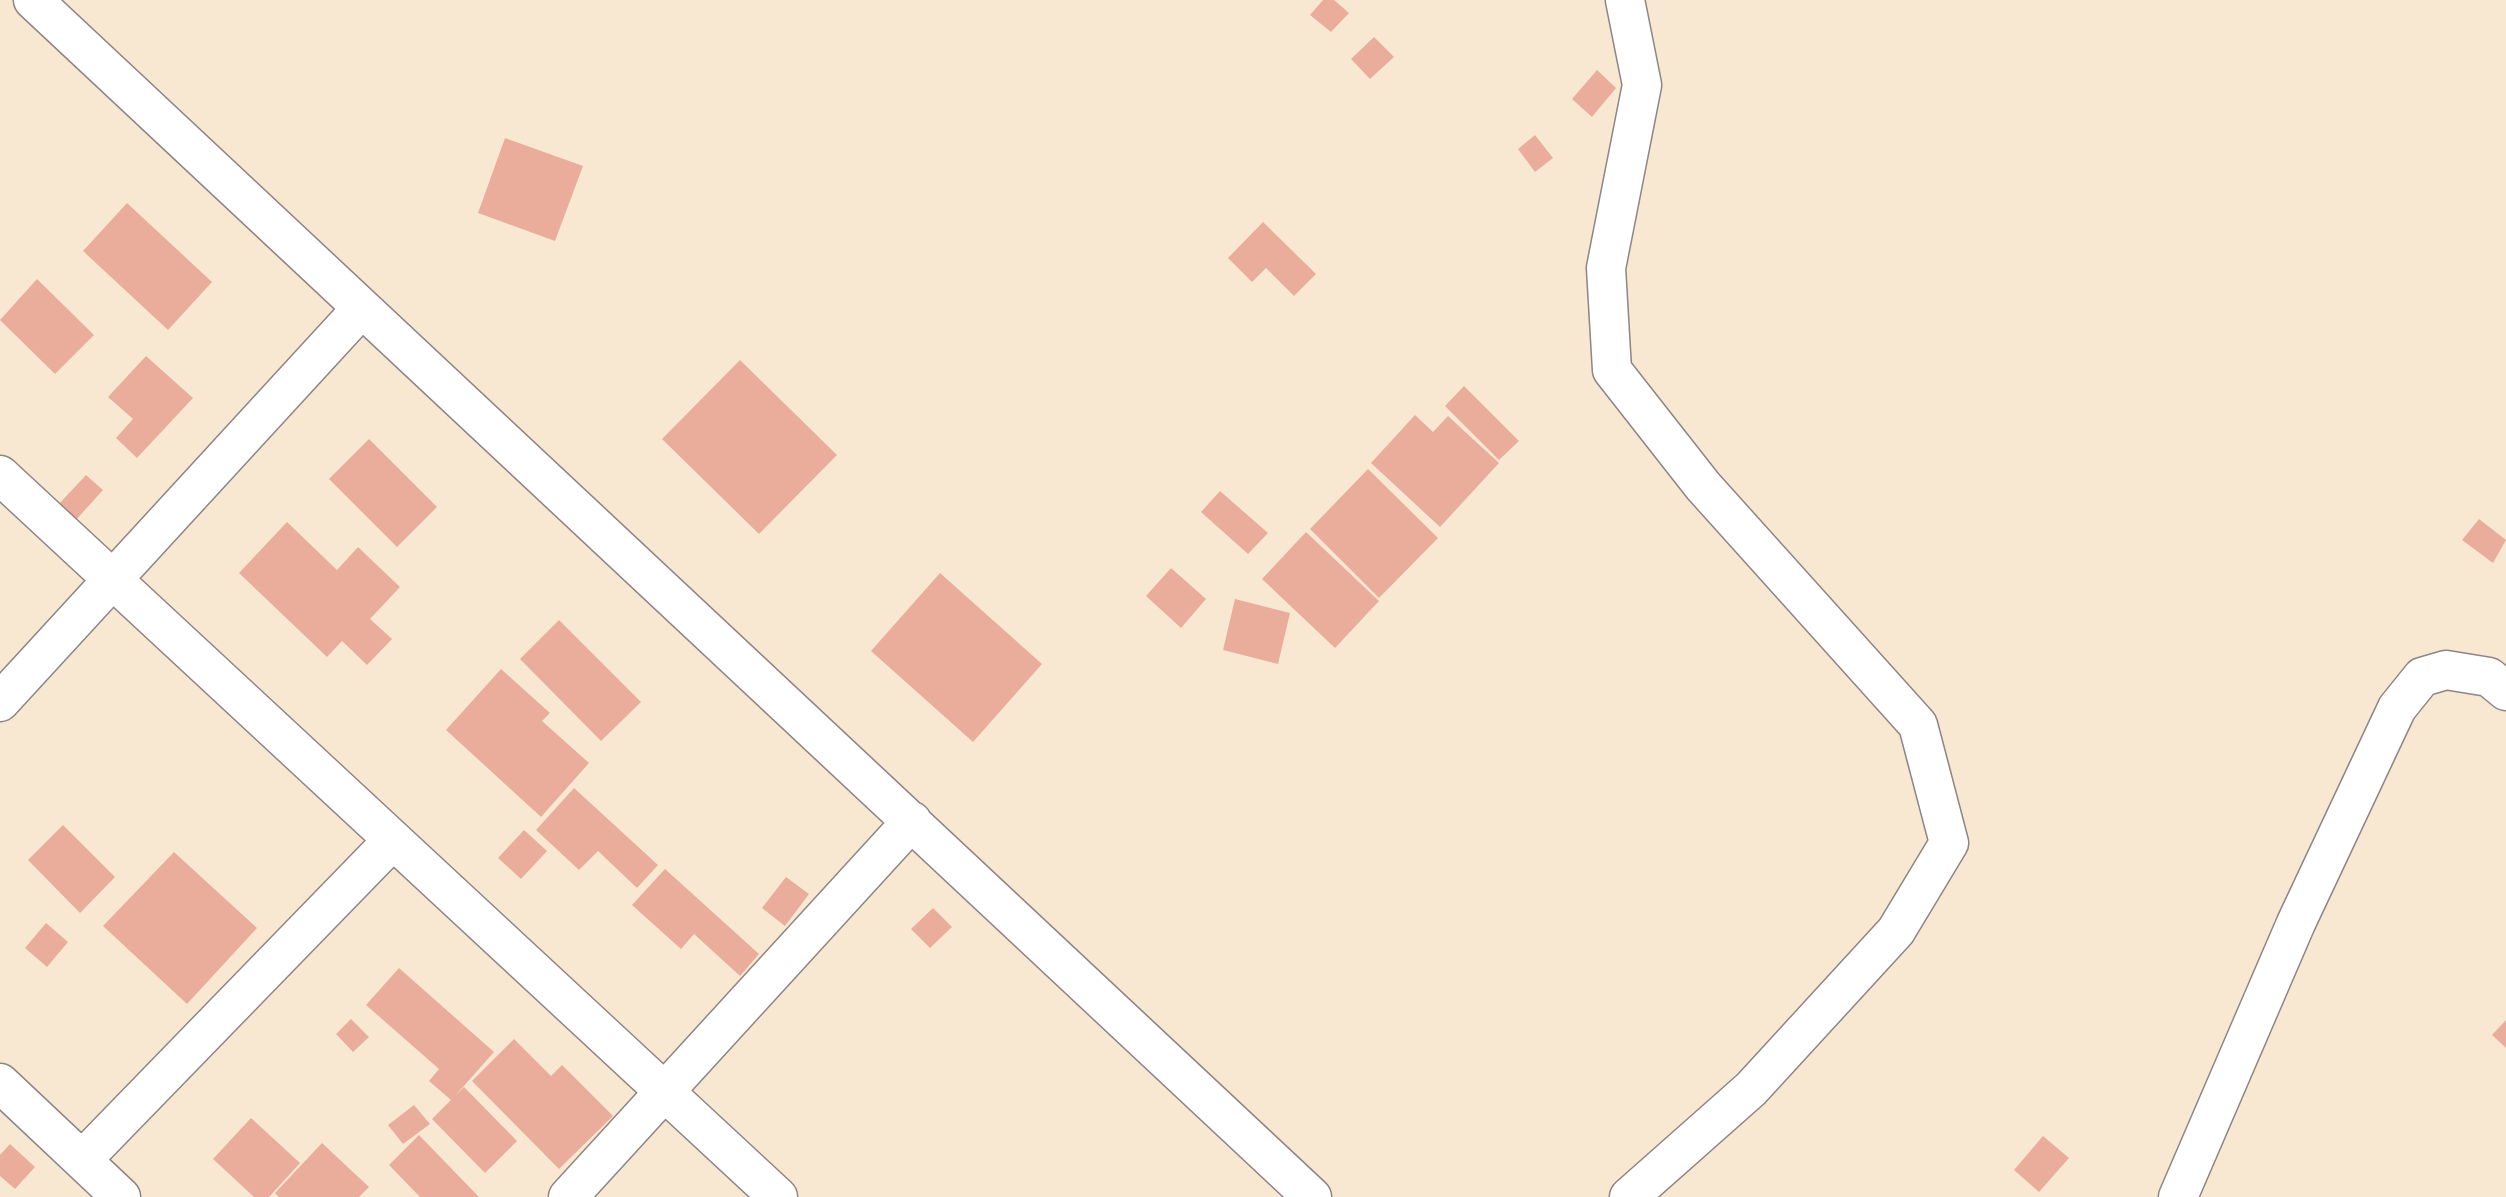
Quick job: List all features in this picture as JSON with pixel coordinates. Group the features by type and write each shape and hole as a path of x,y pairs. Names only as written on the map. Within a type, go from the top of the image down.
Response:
{"street":[{"path":"33,0 1312,1197"},
{"path":"1625,0 1642,85 1606,268 1612,369 1703,486 1918,725 1949,843 1896,931 1751,1089 1629,1197"},
{"path":"0,702 110,579 362,308"},
{"path":"0,475 391,841 666,1090 778,1197"},
{"path":"2178,1197 2285,949 2397,708 2422,677 2446,670 2489,677 2506,691"},
{"path":"569,1197 912,821"},
{"path":"82,1160 391,841"},
{"path":"0,1083 121,1197"}],"building":[{"path":"1323,0 1334,0 1349,13 1331,32 1310,15"},
{"path":"1374,37 1394,57 1370,79 1351,59"},
{"path":"1597,70 1616,88 1592,117 1572,99"},
{"path":"1535,135 1553,158 1535,172 1518,149"},
{"path":"505,138 583,166 555,241 478,213"},
{"path":"127,203 212,282 168,330 83,251"},
{"path":"1263,222 1316,274 1294,296 1266,268 1252,282 1228,258"},
{"path":"37,279 94,335 55,374 0,320"},
{"path":"146,356 193,398 137,458 116,438 133,419 108,397"},
{"path":"740,360 837,455 759,534 662,439"},
{"path":"1464,386 1519,441 1499,460 1445,406"},
{"path":"1415,415 1433,432 1448,416 1499,463 1440,527 1371,463"},
{"path":"369,439 437,507 397,547 329,479"},
{"path":"1368,469 1438,538 1379,598 1310,529"},
{"path":"86,475 103,490 75,521 58,505"},
{"path":"1220,491 1268,533 1248,554 1201,512"},
{"path":"2479,519 2506,540 2493,563 2462,540"},
{"path":"287,522 337,570 358,547 400,587 370,619 392,639 367,665 342,641 327,657 239,573"},
{"path":"1306,532 1379,601 1335,648 1262,579"},
{"path":"1171,568 1206,599 1181,628 1146,596"},
{"path":"940,573 1042,664 973,742 871,651"},
{"path":"1235,599 1290,613 1278,664 1223,650"},
{"path":"559,620 641,702 601,741 520,659"},
{"path":"501,669 550,713 542,721 589,763 541,817 446,730"},
{"path":"574,788 658,865 637,888 598,851 579,870 536,830"},
{"path":"63,825 115,877 80,913 28,860"},
{"path":"524,830 547,851 521,879 498,858"},
{"path":"174,852 257,928 187,1004 103,926"},
{"path":"665,869 759,954 740,976 694,934 681,949 632,905"},
{"path":"786,877 809,894 785,926 762,908"},
{"path":"933,908 952,927 930,948 911,929"},
{"path":"46,923 68,942 47,967 25,948"},
{"path":"399,968 494,1052 455,1096 464,1087 517,1141 485,1173 432,1119 451,1100 429,1081 439,1069 366,1005"},
{"path":"351,1019 369,1037 353,1052 336,1034"},
{"path":"2506,1020 2506,1048 2492,1035"},
{"path":"514,1039 551,1076 562,1065 613,1116 559,1169 472,1081"},
{"path":"414,1105 430,1124 403,1144 388,1125"},
{"path":"251,1118 300,1163 269,1197 254,1197 213,1159"},
{"path":"419,1135 479,1197 420,1197 389,1165"},
{"path":"2043,1136 2069,1158 2039,1192 2014,1170"},
{"path":"322,1143 369,1187 359,1197 279,1197 275,1193"},
{"path":"10,1144 35,1167 15,1189 0,1176 0,1155"}]}
